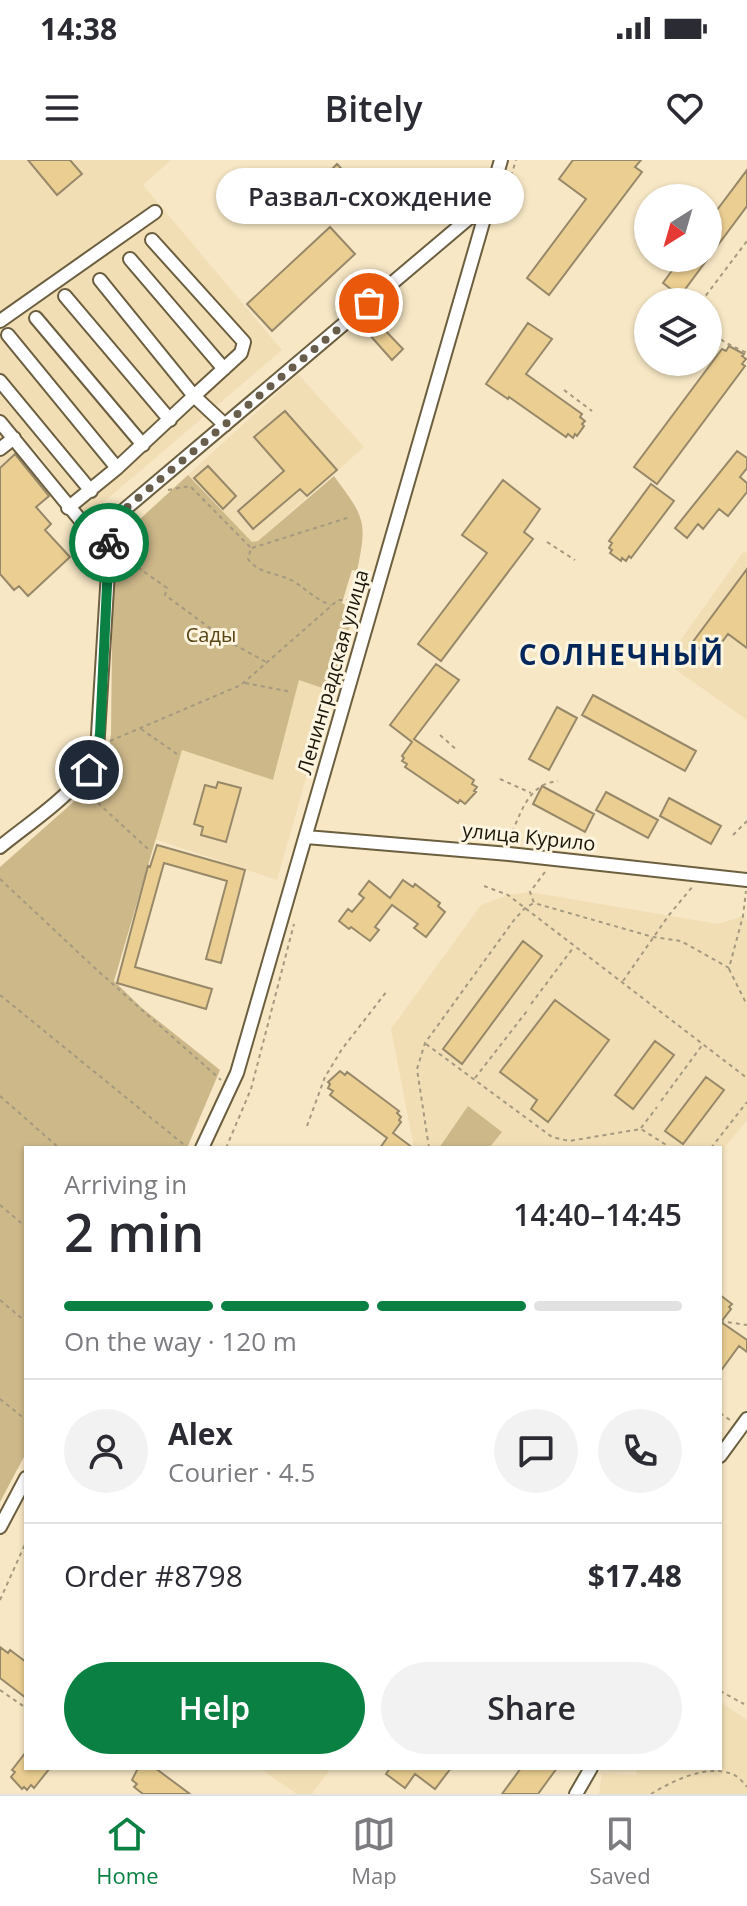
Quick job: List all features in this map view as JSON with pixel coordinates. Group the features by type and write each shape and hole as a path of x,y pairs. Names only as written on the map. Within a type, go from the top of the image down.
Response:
{"street":[{"name":"Ленинградская улица","path":"203,1146 232,1088 501,160"},
{"path":"0,847 81,780 89,770 98,746 111,523 488,202"},
{"path":"0,321 155,212"},
{"path":"68,508 143,445 241,353 244,342 152,240"},
{"path":"130,259 224,369"},
{"path":"100,280 194,396 225,425"},
{"path":"65,296 170,420"},
{"path":"36,318 143,445"},
{"path":"8,335 117,468"},
{"path":"0,381 91,491"},
{"path":"0,422 86,527 109,533"},
{"path":"0,449 14,438"},
{"name":"улица Курило","path":"306,837 502,853 747,881"},
{"path":"722,1453 747,1419"},
{"path":"0,1527 24,1482"},
{"path":"576,1794 590,1770"}],"path":[{"path":"712,288 747,241"},
{"path":"722,340 747,353"},
{"path":"564,390 592,411"},
{"path":"168,491 190,486 251,548"},
{"path":"251,548 350,517"},
{"path":"547,542 575,560"},
{"path":"251,548 248,559 262,571 293,581 321,602 332,606"},
{"path":"108,559 133,564 167,588 165,595 226,640 267,663"},
{"path":"98,746 243,683 338,600 349,600 371,610"},
{"path":"243,683 292,692"},
{"path":"140,728 177,754"},
{"path":"440,735 458,751"},
{"path":"500,779 532,793"},
{"path":"81,780 90,798 148,849"},
{"path":"502,853 532,793 547,782 558,781"},
{"path":"733,835 747,821"},
{"path":"534,903 530,892 552,860"},
{"path":"623,982 653,937 702,876"},
{"path":"0,879 98,971 232,1088"},
{"path":"729,968 747,881"},
{"path":"484,886 508,895 747,1078"},
{"path":"429,1146 417,1069 425,1043 525,908 534,903 653,937 681,941 729,968 747,1005"},
{"path":"531,1004 574,946"},
{"path":"307,1126 325,1077 342,1049 387,991"},
{"path":"0,995 186,1146"},
{"path":"474,1079 527,1011"},
{"path":"425,1043 552,1137 569,1141 641,1129 668,1146"},
{"path":"661,1101 704,1043"},
{"path":"0,1096 57,1146"},
{"path":"713,1146 747,1102"},
{"path":"641,1129 657,1107"},
{"path":"0,1205 24,1225"},
{"path":"0,1300 24,1320"},
{"path":"722,1321 747,1325"},
{"path":"0,1399 24,1418"},
{"path":"0,1600 24,1546"},
{"path":"0,1690 24,1707"},
{"path":"722,1692 744,1704"},
{"path":"651,1794 671,1782 713,1770 735,1774 747,1787"}],"shaded area":[{"path":"0,160 171,160 143,185 282,350 86,517 34,448 0,476"},
{"path":"298,374 364,447 253,543 188,475"},
{"path":"744,551 747,553 747,720 665,662"},
{"path":"299,680 331,691 277,880 155,839 182,749"},
{"path":"530,892 718,924 743,916 747,920 747,1120 722,1151 722,1146 414,1146 391,1029 481,905 508,895"},
{"path":"722,1703 747,1720 747,1794 599,1794 602,1773 636,1775 637,1770 722,1770"},
{"path":"262,1770 330,1770 312,1794 297,1794"}],"green space":[{"name":"Сады","path":"188,475 252,542 258,541 334,476 361,520 362,540 357,571 352,570 342,603 350,608 352,619 331,691 299,680 273,780 182,750 114,981 142,1008 220,1070 188,1146 24,1146 24,1457 0,1502 0,867 96,782 109,749 113,554 128,530"},
{"path":"468,1106 502,1132 491,1146 440,1146"}],"building":[{"path":"28,160 70,160 82,174 57,195"},
{"path":"573,160 641,160 635,167 642,172 549,295 527,278 586,199 559,179"},
{"path":"337,164 355,183 341,195 324,177"},
{"path":"747,170 747,206 722,240 722,203"},
{"path":"330,227 355,254 272,331 247,304"},
{"path":"671,272 698,272 686,288 670,288 663,283"},
{"path":"528,323 552,339 526,374 582,414 580,417 585,421 584,426 573,438 568,434 566,437 486,384"},
{"path":"379,324 403,349 392,360 368,333"},
{"path":"729,346 744,354 742,356 746,359 742,364 745,366 657,484 634,467 702,376 722,376 722,349 726,351"},
{"path":"285,411 337,470 307,496 300,489 253,529 238,511 284,471 254,437"},
{"path":"737,451 747,458 747,468 740,477 747,483 747,492 728,516 719,509 703,529 698,524 687,538 675,528"},
{"path":"15,454 49,496 36,507 51,524 45,530 70,557 28,596 19,586 14,590 0,574 0,468"},
{"path":"208,466 236,496 223,509 194,478"},
{"path":"503,480 540,509 524,532 533,539 441,661 418,644 487,553 462,535"},
{"path":"651,484 674,501 631,558 629,556 626,561 622,558 621,561 610,553 612,543 609,541"},
{"path":"747,569 747,648 728,634 711,657 692,643"},
{"path":"436,664 459,680 414,739 474,780 472,784 477,787 476,792 465,804 460,800 458,803 405,767 407,764 402,761 402,756 412,742 390,725"},
{"path":"593,695 696,751 685,771 582,715"},
{"path":"557,707 577,718 549,770 529,759"},
{"path":"218,782 241,788 226,842 201,835 203,827 194,824 205,785 216,788"},
{"path":"542,786 594,814 585,832 533,804"},
{"path":"606,792 658,820 648,838 596,810"},
{"path":"669,798 721,826 711,844 660,816"},
{"path":"157,845 245,870 221,963 206,959 227,881 164,863 135,967 212,989 206,1009 117,983 148,866"},
{"path":"403,880 413,887 415,884 440,903 438,906 445,912 426,937 414,928 418,924 392,905 375,927 379,930 370,941 339,921 348,909 352,912 364,898 359,894 369,881 390,898"},
{"path":"523,941 542,956 462,1064 443,1049"},
{"path":"555,1000 609,1040 548,1122 531,1109 537,1100 500,1072"},
{"path":"655,1041 674,1055 633,1109 615,1095"},
{"path":"340,1071 345,1075 347,1072 399,1111 401,1122 393,1133 410,1146 381,1146 387,1138 330,1095 333,1091 328,1088 328,1082"},
{"path":"706,1077 724,1090 683,1144 665,1131"},
{"path":"722,1296 732,1304 722,1321"},
{"path":"722,1323 747,1340 747,1352 739,1346 722,1369"},
{"path":"0,1647 24,1660 24,1696 0,1678"},
{"path":"24,1755 24,1770 48,1770 34,1788 31,1785 27,1790 11,1777 15,1772 12,1770"},
{"path":"137,1770 158,1770 190,1794 143,1794 134,1787 137,1784 132,1780"},
{"path":"389,1770 449,1770 435,1789 415,1774 405,1788 386,1774"},
{"path":"520,1770 556,1770 538,1794 502,1794"}],"way so far":[{"path":"109,543 111,523 118,515 369,303"}],"place":[{"name":"Развал-схождение","path":"369,303"}],"district":[{"name":"СОЛНЕЧНЫЙ","path":"622,655"}],"route":[{"path":"89,770 100,734 109,543"}]}
